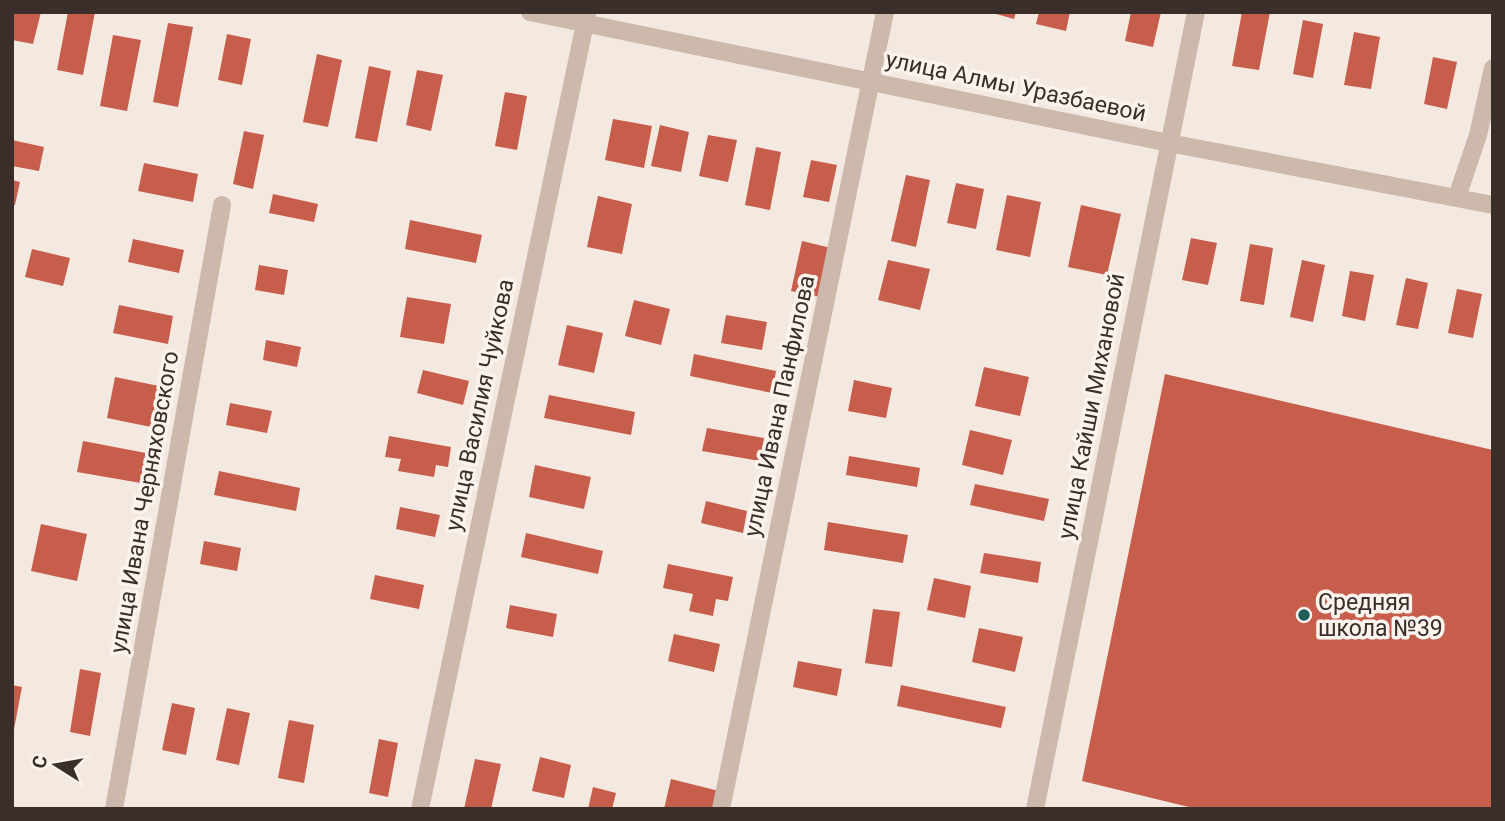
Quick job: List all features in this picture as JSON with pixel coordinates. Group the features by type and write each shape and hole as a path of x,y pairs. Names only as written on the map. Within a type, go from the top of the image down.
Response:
{"street":[{"name":"улица Алмы Уразбаевой","path":"530,12 586,18 870,82 1493,205"},
{"name":"улица Ивана Панфилова","path":"721,809 885,12"},
{"name":"улица Кайши Михановой","path":"1034,809 1196,12"},
{"name":"улица Василия Чуйкова","path":"419,809 586,18"},
{"path":"1457,197 1478,135 1493,68"},
{"name":"улица Ивана Черняховского","path":"114,809 222,205"}],"building":[{"path":"12,12 41,12 33,44 12,40"},
{"path":"68,12 95,12 83,75 57,70"},
{"path":"989,12 1016,12 1014,19"},
{"path":"1039,12 1070,12 1066,31 1036,24"},
{"path":"1131,12 1161,12 1153,47 1125,41"},
{"path":"1242,12 1270,12 1259,70 1232,66"},
{"path":"1303,20 1323,24 1313,78 1293,74"},
{"path":"168,23 193,27 178,107 153,102"},
{"path":"1354,32 1380,37 1371,89 1344,85"},
{"path":"227,34 251,39 242,85 218,80"},
{"path":"113,35 141,40 127,111 100,106"},
{"path":"317,54 342,60 328,127 303,122"},
{"path":"1433,57 1457,62 1447,109 1424,104"},
{"path":"369,66 391,71 377,142 355,138"},
{"path":"417,70 443,75 431,131 406,125"},
{"path":"505,92 527,96 517,150 495,146"},
{"path":"613,119 652,126 644,168 605,160"},
{"path":"660,125 689,132 681,172 651,166"},
{"path":"244,131 264,135 253,189 233,184"},
{"path":"708,135 737,140 728,182 699,176"},
{"path":"12,140 44,147 39,171 12,166"},
{"path":"756,147 781,152 770,210 745,205"},
{"path":"811,160 837,165 829,202 803,197"},
{"path":"144,163 198,174 193,202 138,191"},
{"path":"906,175 930,180 916,247 891,241"},
{"path":"12,180 20,182 15,205 12,205"},
{"path":"956,183 984,189 976,229 947,223"},
{"path":"273,194 318,204 314,222 269,213"},
{"path":"1007,195 1041,202 1030,257 996,250"},
{"path":"598,196 632,204 622,254 587,247"},
{"path":"1081,205 1121,214 1107,275 1068,267"},
{"path":"410,220 482,235 476,263 405,249"},
{"path":"1191,238 1217,243 1208,285 1182,280"},
{"path":"133,239 184,250 179,273 128,262"},
{"path":"802,241 831,248 820,297 791,291"},
{"path":"1250,244 1273,248 1264,305 1240,301"},
{"path":"32,249 70,258 63,286 25,277"},
{"path":"888,260 930,269 920,310 878,300"},
{"path":"1302,260 1325,265 1313,322 1290,317"},
{"path":"259,265 288,270 284,295 255,290"},
{"path":"1350,271 1374,275 1365,321 1342,316"},
{"path":"1406,278 1428,283 1418,329 1396,325"},
{"path":"1457,289 1482,294 1473,338 1448,333"},
{"path":"407,297 451,304 444,344 400,337"},
{"path":"634,300 670,309 661,345 625,336"},
{"path":"119,305 173,316 168,344 113,333"},
{"path":"726,315 767,322 762,350 721,343"},
{"path":"567,325 603,333 594,373 558,365"},
{"path":"266,340 301,347 297,367 263,360"},
{"path":"694,354 776,371 772,393 690,376"},
{"path":"984,367 1029,377 1020,416 975,406"},
{"path":"423,370 469,381 463,405 417,393"},
{"name":"Средняя школа №39","path":"1165,374 1493,450 1493,809 1197,809 1082,781"},
{"path":"115,377 159,386 151,427 107,418"},
{"path":"854,380 892,388 886,418 848,411"},
{"path":"549,395 635,412 631,435 544,418"},
{"path":"230,403 272,411 267,433 226,425"},
{"path":"707,428 764,438 760,461 702,451"},
{"path":"970,430 1012,440 1003,475 962,465"},
{"path":"389,436 451,447 448,467 436,465 434,477 398,471 401,459 385,457"},
{"path":"83,441 146,453 141,483 77,472"},
{"path":"849,456 920,468 917,487 846,475"},
{"path":"535,465 591,477 584,509 529,497"},
{"path":"219,471 300,488 296,511 214,495"},
{"path":"975,484 1049,499 1044,521 970,505"},
{"path":"706,501 747,511 743,533 701,523"},
{"path":"400,507 440,515 435,537 396,529"},
{"path":"828,522 908,535 903,563 824,550"},
{"path":"41,524 87,534 77,581 31,571"},
{"path":"526,533 603,551 598,574 521,557"},
{"path":"204,541 241,548 237,571 200,564"},
{"path":"984,553 1041,562 1038,583 980,573"},
{"path":"668,564 733,577 728,601 716,599 713,616 689,611 693,594 663,588"},
{"path":"375,575 424,585 419,609 370,599"},
{"path":"934,578 971,586 965,618 927,610"},
{"path":"510,605 557,614 553,637 506,628"},
{"path":"873,609 900,612 892,667 865,663"},
{"path":"979,628 1023,637 1015,672 972,662"},
{"path":"674,634 720,644 714,672 668,661"},
{"path":"798,661 842,669 837,696 793,687"},
{"path":"80,669 101,673 90,736 70,732"},
{"path":"12,685 22,687 14,729 12,729"},
{"path":"901,685 1006,707 1001,728 897,706"},
{"path":"172,703 195,708 186,755 162,750"},
{"path":"227,708 250,713 239,765 216,760"},
{"path":"289,720 314,725 304,783 278,778"},
{"path":"379,739 398,743 388,797 369,793"},
{"path":"540,757 571,765 564,798 532,791"},
{"path":"475,759 501,764 491,809 464,809"},
{"path":"671,779 719,791 714,809 664,809"},
{"path":"593,787 616,793 612,809 588,809"}],"place":[{"name":"Средняя школа №39","path":"1304,615"}]}
